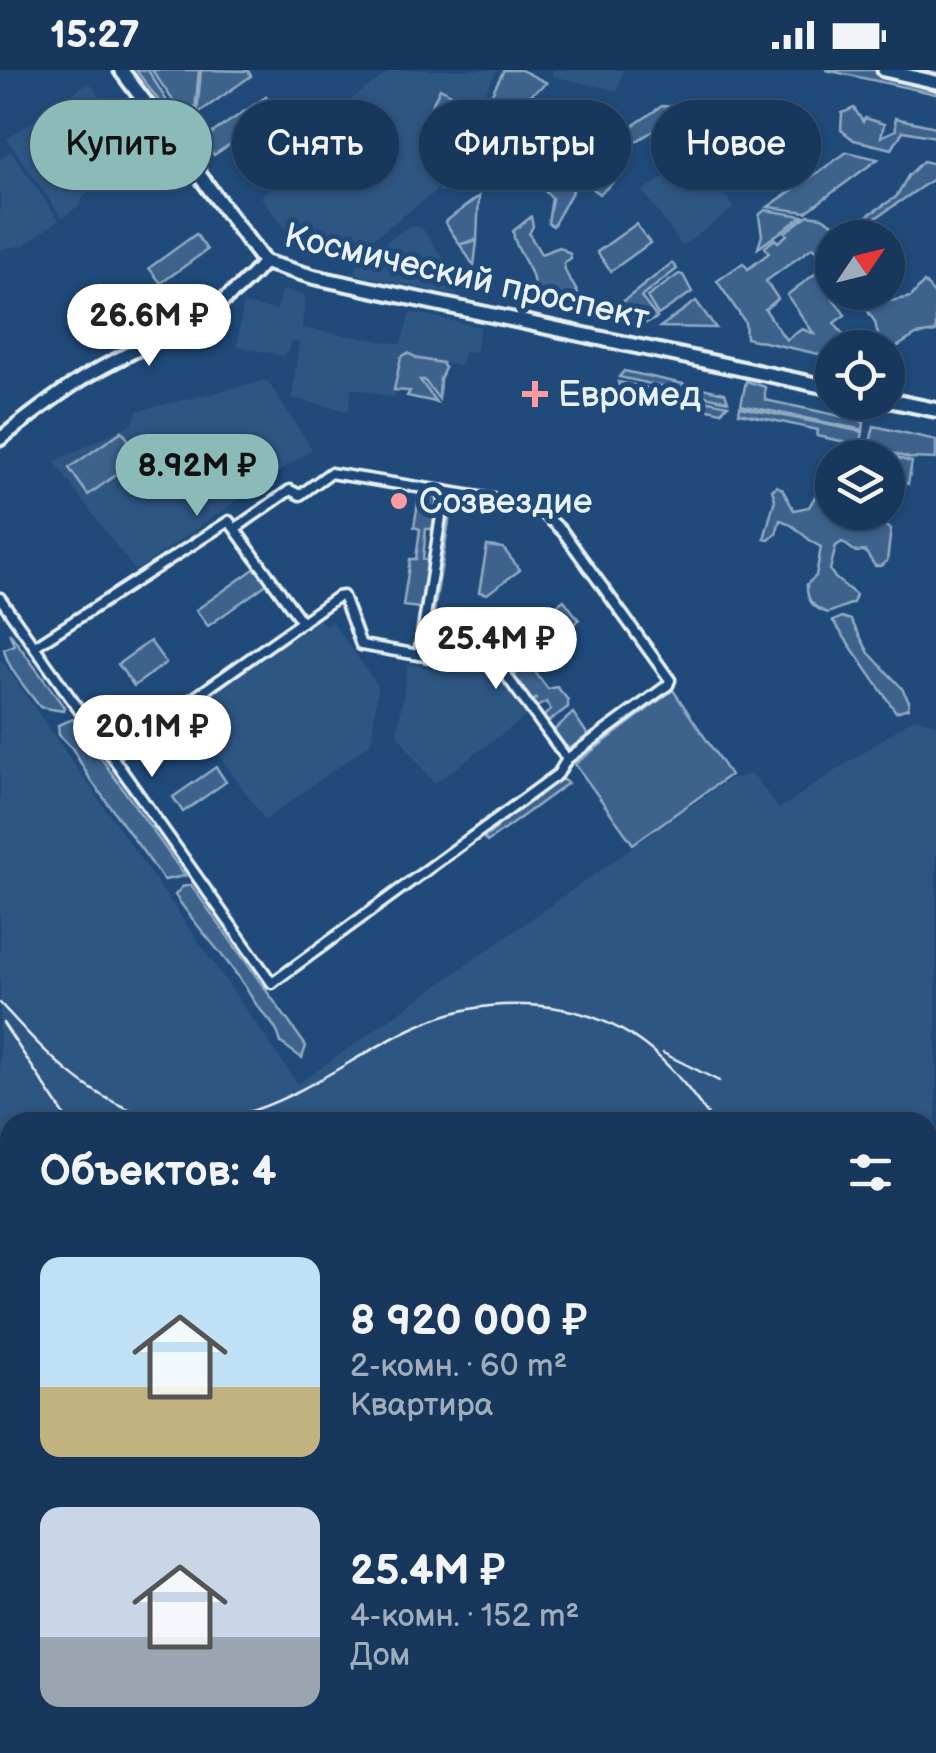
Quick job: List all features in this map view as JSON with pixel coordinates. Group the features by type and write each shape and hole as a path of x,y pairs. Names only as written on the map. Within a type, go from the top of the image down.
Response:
{"main road":[{"name":"Космический проспект","path":"121,70 264,262 314,277 815,384"},
{"path":"884,70 936,82"},
{"path":"0,439 82,379 194,321 244,287 264,262"},
{"path":"905,404 936,410"}],"street":[{"path":"0,598 272,983 558,774 567,759 668,685 668,674 551,518 536,506 330,473 300,495 290,490 236,528"},
{"path":"419,655 445,492"},
{"path":"35,646 229,521 302,622"},
{"path":"112,756 338,597 343,596 361,645 454,661"},
{"path":"476,618 476,634 567,759"}],"shaded area":[{"path":"136,70 148,70 166,100 158,100"},
{"path":"152,70 199,70 196,100 173,100"},
{"path":"201,70 248,71 251,76 212,103 212,100 198,100"},
{"path":"391,70 497,70 482,100 419,100 419,190 436,190 358,250 285,229 261,197 267,190 399,190 399,100 351,100"},
{"path":"504,70 521,70 547,83 523,100 488,100"},
{"path":"553,70 623,70 618,91 552,76"},
{"path":"826,70 876,70 936,83 936,94"},
{"path":"89,82 102,100 63,100"},
{"path":"440,88 462,100 434,100"},
{"path":"854,108 863,122 865,118 884,124 881,137 896,130 895,118 936,127 936,137 903,131 892,149 854,140 841,130 842,113"},
{"path":"651,113 651,132 631,146 631,127"},
{"path":"232,120 232,143 214,155 212,133"},
{"path":"30,123 30,172 7,139"},
{"path":"11,151 30,178 30,190 38,190 59,220 24,245 0,250 0,159"},
{"path":"847,152 878,159 806,212 768,207 792,190 821,190 821,170"},
{"path":"923,161 936,164 936,177 873,220 861,220 896,197"},
{"path":"651,186 651,190 722,190 734,208 682,246 643,191"},
{"path":"43,190 93,190 82,198 81,204 62,218"},
{"path":"544,190 573,190 553,226 548,223 552,198"},
{"path":"479,196 477,239 461,244 477,241 474,266 445,222"},
{"path":"765,210 803,216 758,248 762,235 759,215"},
{"path":"808,215 827,220 815,220 815,249 766,281 778,299 765,309 786,340 802,329 814,334 787,295 815,274 815,310 841,310 845,315 834,323 840,330 815,330 815,353 746,338 745,322 717,281 743,263 748,269 769,253 765,247 787,235 785,232"},
{"path":"531,217 533,226 529,234 541,254 560,247 570,254 571,258 564,263 579,295 580,300 575,303 534,289 513,231"},
{"path":"636,224 650,243 611,271 597,252"},
{"path":"410,225 422,228 460,281 458,296 355,274 358,262"},
{"path":"196,234 207,250 161,283 149,268"},
{"path":"672,263 677,269 641,297 657,318 644,324 607,314"},
{"path":"679,274 692,292 658,315 647,297"},
{"path":"924,282 936,296 936,332 916,335 905,342 905,330 877,330 867,310 905,310 905,298 911,297"},
{"path":"282,290 305,295 302,328 401,344 410,312 480,327 476,353 464,352 461,366 401,355 395,398 352,388 348,411 292,398 299,343 291,341 283,356 237,346 243,304 277,310"},
{"path":"696,301 716,328 660,327"},
{"path":"408,353 442,363 445,368 439,399 420,380 436,402 407,396 410,391 394,390 401,357"},
{"path":"624,371 725,393 728,401 619,377"},
{"path":"267,380 312,449 135,571 54,462 133,423 137,411"},
{"path":"746,381 765,387 765,400 815,411 815,420 859,420 864,423 863,430 741,405"},
{"path":"618,382 728,405 721,412 620,389"},
{"path":"740,407 863,432 861,440 836,440 817,436 818,430 739,413"},
{"path":"874,426 936,440 936,459 905,457 905,440 871,440"},
{"path":"122,431 141,457 88,495 69,468"},
{"path":"905,460 912,462 908,484 905,483"},
{"path":"777,486 782,489 794,510 809,507 815,497 815,530 891,530 887,561 881,566 875,566 865,551 856,552 842,542 836,546 830,570 856,595 853,603 828,613 812,603 807,584 816,576 821,547 791,525 780,520 776,534 764,539 775,499 772,490"},
{"path":"420,491 439,494 432,529 426,529 423,559 428,561 420,608 403,606 410,559 416,559 420,529 414,527"},
{"path":"446,492 532,507 531,514 452,503 428,648 447,656 420,652"},
{"path":"487,546 503,548 520,570 487,594 479,592"},
{"path":"257,567 268,583 208,626 196,610"},
{"path":"564,600 579,620 519,664 504,643"},
{"path":"318,617 325,626 332,621 378,686 371,743 265,820 186,709"},
{"path":"842,617 851,620 869,653 901,687 909,701 908,708 896,712 833,621"},
{"path":"9,632 64,707 63,711 40,707 19,679 4,649 14,645"},
{"path":"150,641 166,663 134,686 118,664"},
{"path":"486,652 531,713 434,784 397,734 408,664 457,673"},
{"path":"0,658 298,1084 729,779 753,774 779,809 914,718 936,724 936,1112 0,1112"},
{"path":"529,664 548,689 557,687 568,700 568,707 548,722 542,718 551,709 546,702 533,709 531,703 537,698 530,702 521,683 518,685 512,677"},
{"path":"673,690 730,775 633,844 575,764"},
{"path":"573,713 588,735 570,749 558,740 554,730"},
{"path":"73,719 185,876 164,880 90,779 72,748 59,735 58,725"},
{"path":"216,767 226,782 183,812 173,797"},
{"path":"558,777 568,783 487,842 484,838 497,828 499,820"},
{"path":"191,885 306,1046 302,1058 281,1043 273,1024 175,895 182,887"}],"railway":[{"path":"0,1003 67,1071 106,1098 138,1112"},
{"path":"246,1112 290,1095 417,1026 444,1016 502,1005 562,1009 617,1028 642,1043 672,1070 706,1112"},
{"path":"3,1023 62,1112"},
{"path":"663,1053 719,1081"}],"place":[{"name":"Евромед","path":"535,394"},
{"name":"Созвездие","path":"399,501"}]}
